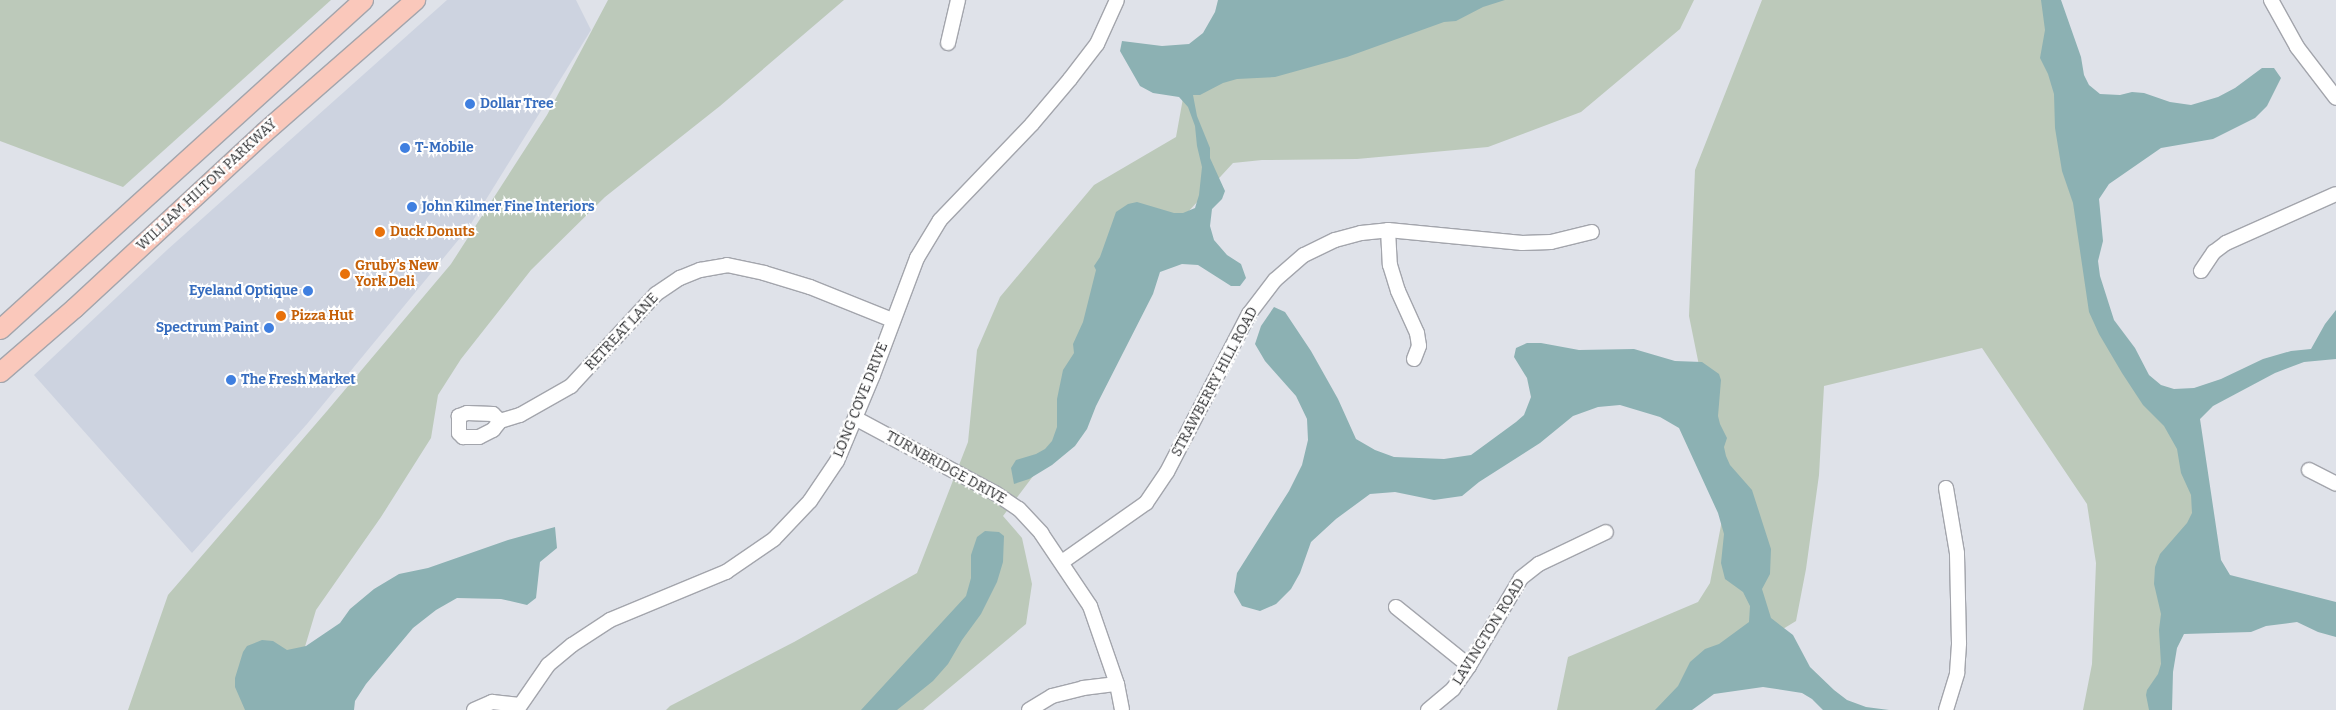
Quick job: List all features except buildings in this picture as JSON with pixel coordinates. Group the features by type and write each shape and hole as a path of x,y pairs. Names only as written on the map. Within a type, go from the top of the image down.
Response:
{"highway":[{"path":"0,329 363,0"},
{"name":"WILLIAM HILTON PARKWAY","path":"0,372 84,299 264,132 415,0"}],"street":[{"path":"948,43 958,0"},
{"name":"LONG COVE DRIVE","path":"518,708 548,665 572,645 610,620 726,572 774,539 810,501 837,461 917,258 940,220 1032,124 1070,78 1097,44 1117,0"},
{"path":"2271,0 2297,46 2336,98"},
{"path":"2201,271 2214,252 2226,244 2336,194"},
{"path":"1388,230 1390,265 1398,291 1417,333 1419,346 1414,359"},
{"name":"STRAWBERRY HILL ROAD","path":"1062,562 1146,503 1167,472 1249,314 1275,280 1304,255 1335,240 1361,233 1388,230 1522,243 1551,242 1592,232"},
{"name":"RETREAT LANE","path":"500,421 520,415 570,386 656,294 680,278 700,270 727,265 764,273 810,287 892,320"},
{"name":"TURNBRIDGE DRIVE","path":"855,418 995,493 1019,509 1041,533 1090,606 1117,684 1122,710"},
{"path":"2310,470 2336,484"},
{"path":"1946,488 1957,553 1960,644 1957,674 1946,710"},
{"name":"LAVINGTON ROAD","path":"1428,710 1452,689 1469,666 1521,578 1539,564 1606,532"},
{"path":"1396,607 1469,666"},
{"path":"1029,710 1052,696 1083,688 1117,684"},
{"path":"474,710 492,702 518,708"}],"shaded area":[{"path":"447,0 576,0 591,30 469,227 307,424 192,553 34,375 167,250"}],"green space":[{"path":"0,0 331,0 123,187 0,141"},
{"path":"608,0 844,0 720,106 605,197 531,270 461,359 438,395 431,438 381,517 316,610 286,710 128,710 168,595 451,264 547,115"},
{"path":"1414,0 1694,0 1680,29 1581,112 1488,147 1357,159 1262,160 1233,163 1165,237 1071,426 1003,516 1022,538 1032,584 1026,624 923,710 666,710 670,706 794,642 917,573 968,442 977,350 1000,297 1094,185 1176,137 1187,76"},
{"path":"1762,0 2053,0 2095,294 2190,438 2201,527 2161,710 2083,710 2092,664 2096,563 2087,504 1982,348 1824,386 1819,475 1806,569 1796,621 1757,645 1671,710 1557,710 1568,657 1698,602 1710,583 1726,499 1689,316 1695,170"}],"water":[{"path":"1218,0 1505,0 1483,7 1456,21 1444,22 1347,57 1275,77 1237,79 1223,83 1200,95 1193,95 1197,116 1210,148 1210,158 1225,191 1222,199 1212,209 1210,226 1214,240 1227,255 1241,264 1246,278 1240,286 1231,286 1198,265 1182,264 1160,272 1153,294 1096,406 1087,429 1075,446 1052,465 1029,479 1014,484 1011,468 1016,460 1036,454 1045,449 1052,441 1057,427 1057,399 1063,370 1074,353 1073,344 1083,322 1096,270 1094,266 1100,257 1116,212 1128,204 1137,202 1174,213 1183,213 1195,208 1199,195 1202,167 1195,126 1188,107 1179,97 1153,93 1140,86 1120,51 1122,41 1162,46 1189,44 1203,33 1215,12"},
{"path":"2041,0 2061,0 2081,57 2084,75 2089,85 2100,94 2144,93 2170,102 2191,105 2218,97 2235,88 2262,68 2274,68 2281,78 2267,106 2255,118 2213,139 2161,148 2109,184 2099,199 2103,241 2098,261 2100,276 2114,320 2135,348 2149,375 2161,385 2174,389 2194,388 2221,379 2263,359 2291,351 2311,349 2325,324 2336,310 2336,359 2304,362 2275,373 2213,406 2200,419 2221,560 2230,575 2336,602 2336,637 2318,632 2297,622 2266,626 2251,632 2184,634 2177,648 2173,672 2172,710 2149,710 2146,695 2147,690 2158,674 2161,664 2159,630 2161,614 2154,584 2155,567 2160,554 2187,523 2192,513 2191,495 2181,473 2177,449 2164,426 2143,405 2122,373 2099,334 2089,312 2073,203 2062,171 2055,128 2054,94 2048,74 2040,58 2045,30"},
{"path":"1274,307 1285,312 1311,351 1338,399 1356,439 1375,450 1394,457 1444,459 1471,455 1516,422 1524,415 1531,397 1527,378 1514,357 1516,348 1527,343 1541,343 1579,350 1634,349 1675,361 1702,362 1719,374 1721,380 1718,416 1727,438 1724,447 1726,456 1730,465 1752,490 1771,549 1770,574 1762,589 1771,618 1793,635 1810,667 1834,690 1847,700 1866,707 1889,710 1823,710 1812,699 1802,693 1763,687 1714,694 1692,710 1655,710 1678,686 1690,662 1705,649 1719,644 1749,622 1750,606 1743,592 1725,579 1721,563 1724,534 1718,513 1679,428 1660,417 1620,405 1598,407 1573,416 1540,443 1479,482 1462,496 1434,500 1395,492 1370,494 1336,519 1311,542 1300,573 1291,589 1276,604 1260,611 1242,606 1234,592 1237,573 1289,491 1302,465 1308,440 1307,419 1296,396 1265,361 1255,344 1261,326"},
{"path":"555,527 557,548 540,562 536,598 527,605 501,599 457,598 436,610 413,628 366,684 355,701 354,710 245,710 235,687 235,678 243,652 247,646 262,640 273,641 287,650 306,646 340,623 350,609 374,589 399,574 428,568 508,540"},
{"path":"985,531 999,532 1004,536 1003,562 997,582 981,614 962,640 948,664 933,681 897,710 861,710 966,596 971,578 971,555 977,537"}],"place":[{"name":"Dollar Tree","path":"470,104"},
{"name":"T-Mobile","path":"405,148"},
{"name":"John Kilmer Fine Interiors","path":"412,207"},
{"name":"Duck Donuts","path":"380,232"},
{"name":"Gruby's New York Deli","path":"345,274"},
{"name":"Eyeland Optique","path":"308,291"},
{"name":"Pizza Hut","path":"281,316"},
{"name":"Spectrum Paint","path":"269,328"},
{"name":"The Fresh Market","path":"231,380"}]}
